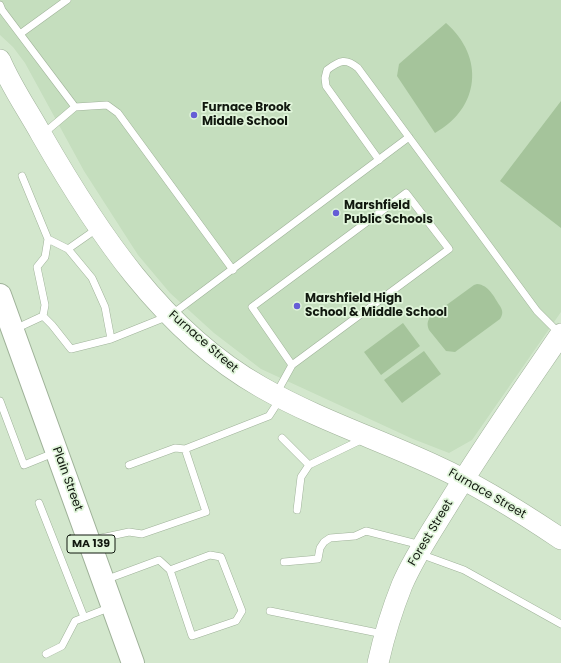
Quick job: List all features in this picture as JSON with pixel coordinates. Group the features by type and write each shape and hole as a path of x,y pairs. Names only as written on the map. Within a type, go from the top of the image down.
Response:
{"main road":[{"name":"Furnace Street","path":"2,67 10,84 98,228 132,272 171,315 198,341 228,366 279,396 464,479 561,539"},
{"name":"Plain Street","path":"1,303 13,330 133,663"},
{"name":"Forest Street","path":"378,663 385,635 403,583 420,550 508,410 561,335"}],"lane":[{"path":"20,34 67,0"},
{"path":"0,4 2,10 75,107"},
{"path":"379,160 326,86 325,78 327,70 342,61 350,62 358,68 537,311 561,335"},
{"path":"42,135 75,107 107,105 118,113 233,270"},
{"path":"43,316 52,325 70,349 111,339 171,315 409,137"},
{"path":"22,176 48,239 45,256 37,267 45,305 43,316"},
{"path":"129,465 176,448 185,449 269,416 292,365 449,249 406,192 252,307 292,365"},
{"path":"68,249 98,228"},
{"path":"48,239 68,249 92,278 105,307 111,339"},
{"path":"13,330 43,316"},
{"path":"0,402 24,465 57,452"},
{"path":"297,510 301,476 309,465 368,436"},
{"path":"282,438 309,465"},
{"path":"90,541 129,532 142,534 206,512 185,449"},
{"path":"38,503 84,617"},
{"path":"284,562 318,558 320,548 324,542 330,538 355,536 366,531 420,550 464,570 561,624"},
{"path":"104,580 159,560 170,570 192,636 236,621 242,611 221,557 210,555 170,570"},
{"path":"46,654 62,646 75,621 113,606"},
{"path":"270,610 385,635"}],"shaded area":[{"name":"Marshfield Public Schools","path":"0,0 561,0 561,312 472,440 449,453 413,439 261,369 214,333 170,293 138,255 84,171 25,63 13,47 0,35"},
{"path":"446,23 459,36 467,51 472,66 472,81 469,96 461,110 450,122 435,133 397,76 399,64"},
{"path":"561,101 561,228 500,181"},
{"path":"477,284 488,289 493,295 502,309 501,317 455,352 446,351 429,330 429,319"},
{"path":"403,323 420,346 381,375 364,352"},
{"path":"424,351 441,374 402,403 384,380"}],"place":[{"name":"Furnace Brook Middle School","path":"194,115"},
{"name":"Marshfield Public Schools","path":"336,213"},
{"name":"Marshfield High School & Middle School","path":"297,306"}]}
